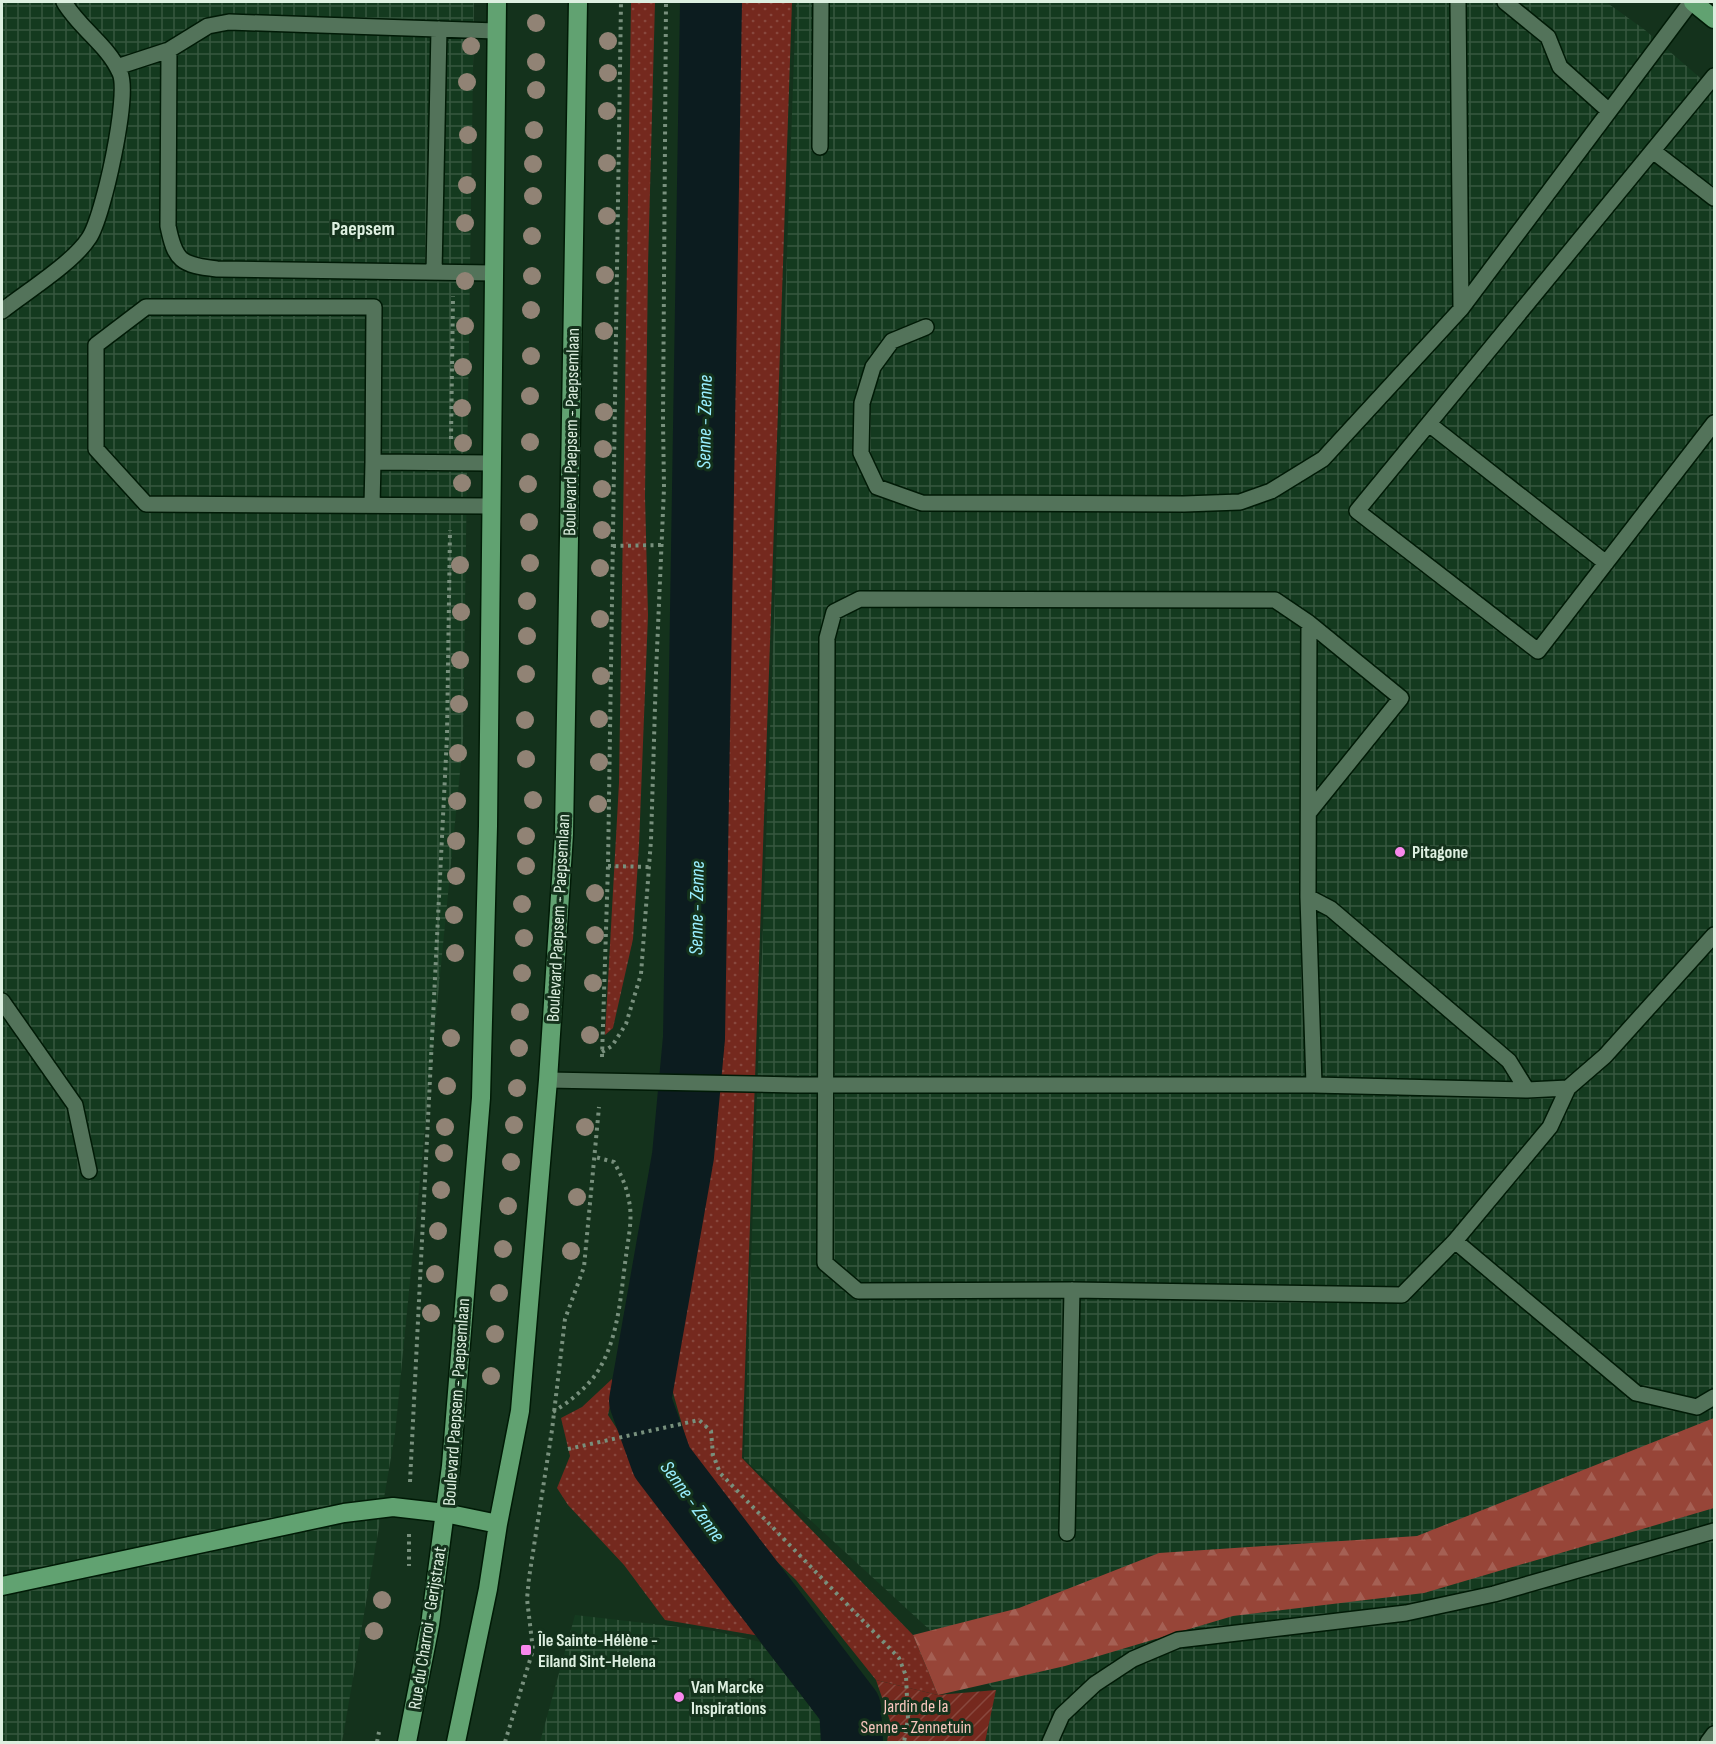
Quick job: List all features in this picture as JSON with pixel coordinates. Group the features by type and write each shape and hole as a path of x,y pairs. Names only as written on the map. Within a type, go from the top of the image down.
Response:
{"main road":[{"name":"Boulevard Paepsem - Paepsemlaan","path":"496,2 488,826 481,1098 452,1466 445,1513 498,1524 520,1411 548,1080 564,834 578,2"},
{"path":"1692,2 1714,19"},
{"path":"2,1586 344,1513 393,1507 445,1513"},
{"name":"Rue du Charroi - Gerijstraat","path":"407,1743 430,1625 445,1513"},
{"path":"456,1743 488,1589 498,1524"}],"lane":[{"path":"2,311 76,254 90,237 100,215 121,112 122,75 111,56 64,2"},
{"path":"820,147 821,2"},
{"path":"1458,2 1461,309"},
{"path":"1505,2 1548,37 1560,67 1609,111"},
{"path":"926,327 892,341 870,376 862,403 861,453 877,487 922,503 1240,502 1271,491 1323,459 1461,309 1692,2"},
{"path":"117,67 169,50 208,26 229,22 496,31"},
{"path":"434,272 439,29"},
{"path":"169,50 168,226 172,247 179,258 196,267 217,269 493,273"},
{"path":"1714,76 1357,511 1538,651 1714,423"},
{"path":"1653,151 1714,198"},
{"path":"372,505 374,307 146,307 96,345 96,449 146,504 491,506"},
{"path":"1429,424 1606,563"},
{"path":"373,462 491,463"},
{"path":"1310,811 1401,698 1309,623 1275,600 860,599 834,612 827,638 825,1263 858,1291 1072,1290 1402,1295 1455,1241 1550,1127 1568,1088 1605,1056 1714,936"},
{"path":"1309,623 1308,897 1314,1085"},
{"path":"1308,897 1331,909 1509,1061 1527,1090"},
{"path":"2,1001 75,1105 89,1171"},
{"path":"548,1080 795,1085 1314,1085 1527,1090 1568,1088"},
{"path":"1455,1241 1636,1393 1697,1407 1714,1398"},
{"path":"1067,1533 1072,1290"},
{"path":"1050,1743 1062,1715 1095,1684 1133,1659 1178,1640 1406,1613 1494,1594 1714,1532"},
{"path":"1708,1743 1714,1734"}],"path":[{"path":"505,1743 533,1650 527,1599 529,1578 565,1319 584,1267 604,1081 602,1052 608,866 621,2"},
{"path":"602,1052 612,1046 626,1024 640,974 650,867 664,488 666,2"},
{"path":"451,463 454,273"},
{"path":"413,1435 447,736 451,506"},
{"path":"613,546 661,545"},
{"path":"608,866 650,867"},
{"path":"546,1414 554,1411 580,1392 602,1365 613,1336 629,1230 630,1202 623,1178 614,1162 595,1156"},
{"path":"568,1449 699,1420 711,1431 713,1455 720,1473 898,1659 906,1676 908,1719 904,1743"}],"shaded area":[{"path":"2,2 474,2 463,741 395,1434 342,1742 2,1742"},
{"path":"796,2 1606,2 1645,30 1714,90 1714,1742 985,1742 995,1690 744,1459"},
{"path":"575,1615 714,1631 760,1642 830,1732 828,1742 540,1742"}],"green space":[{"path":"631,2 655,2 645,496 648,615 633,939 613,1028 605,1035 619,783"},
{"path":"733,2 792,2 742,1458 913,1635 938,1695 876,1680 796,1580 700,1488 666,1368 702,1208 711,995 721,620"},
{"path":"612,1379 613,1390 608,1415 632,1452 637,1465 681,1525 841,1714 828,1723 760,1636 665,1620 624,1565 568,1505 557,1488 570,1456 561,1418 582,1407"},
{"path":"1714,1418 1714,1508 1424,1593 1233,1616 1065,1666 938,1695 913,1635 1019,1608 1159,1553 1417,1536"},
{"name":"Jardin de la Senne - Zennetuin","path":"876,1680 938,1695 996,1690 985,1742 887,1742 890,1721"}],"waterway":[{"name":"Senne - Zenne","path":"711,2 694,1038 683,1156 640,1401 662,1462 850,1708 852,1742"}],"place":[{"name":"Pitagone","path":"1400,852"},
{"name":"Île Sainte-Hélène - Eiland Sint-Helena","path":"526,1650"},
{"name":"Van Marcke Inspirations","path":"679,1697"}],"district":[{"name":"Paepsem","path":"363,228"}]}
